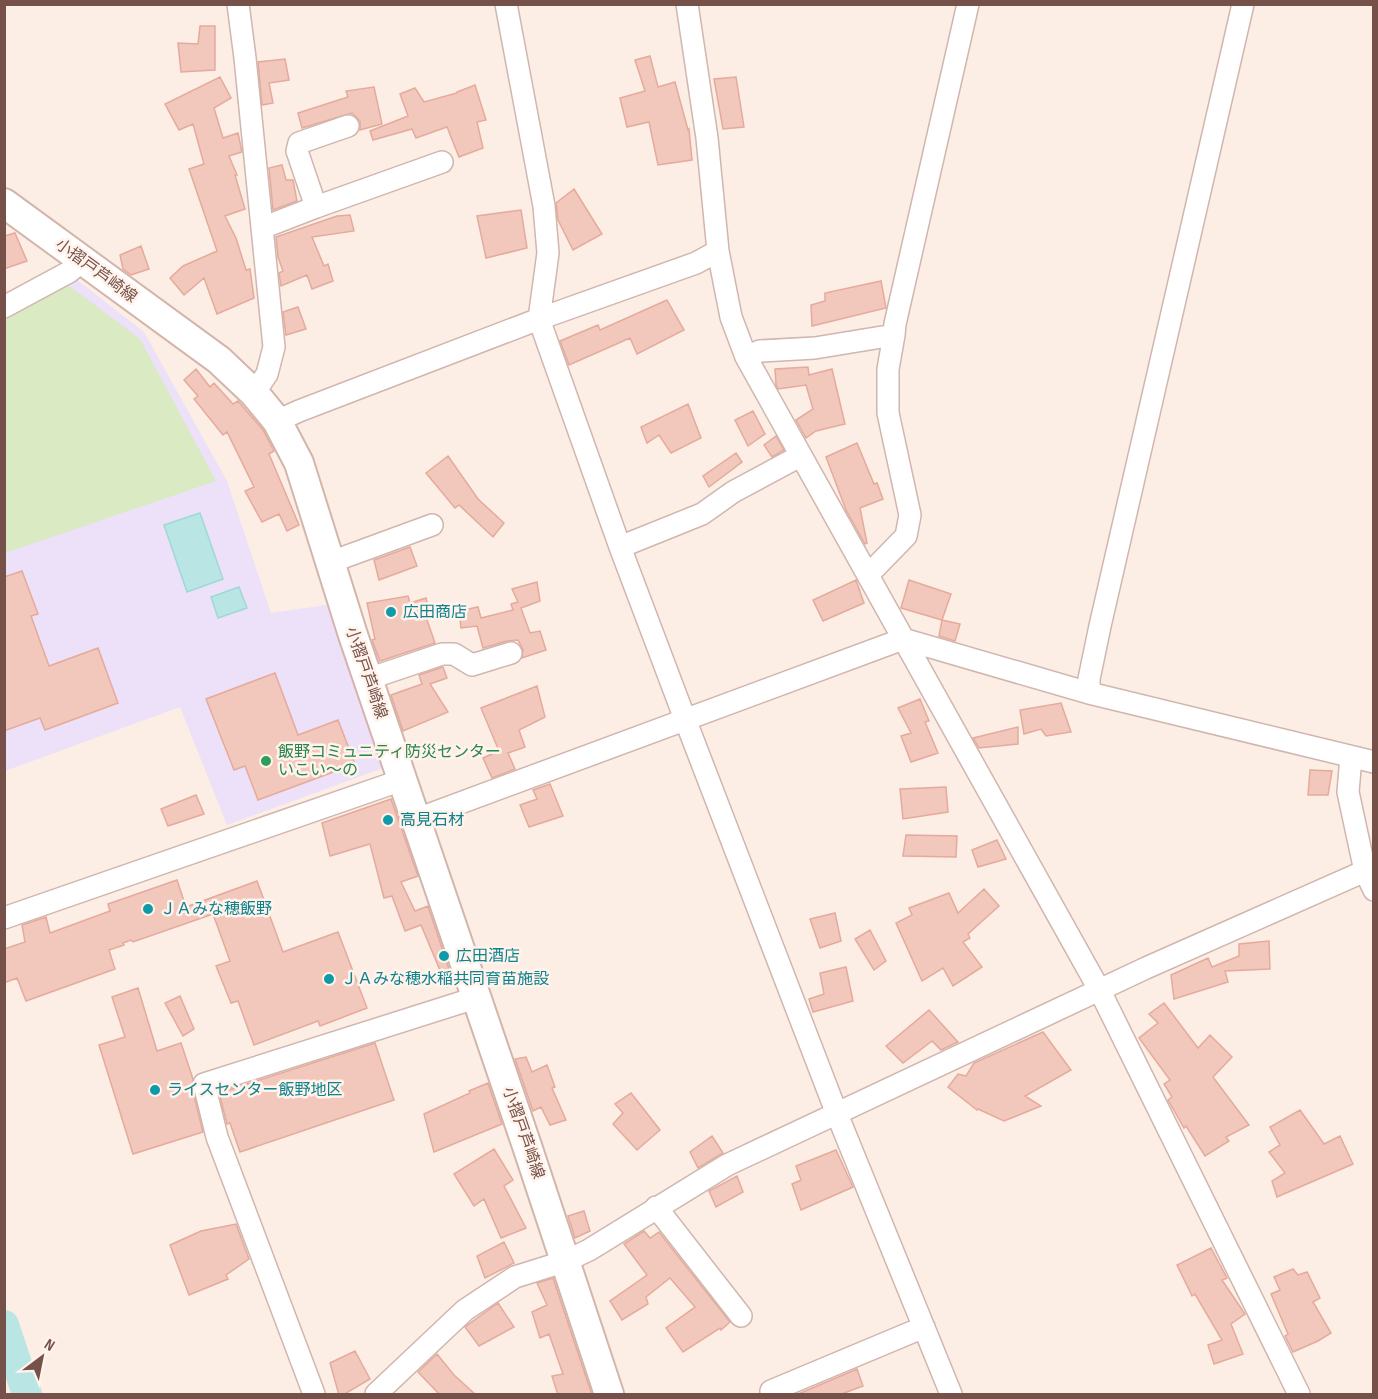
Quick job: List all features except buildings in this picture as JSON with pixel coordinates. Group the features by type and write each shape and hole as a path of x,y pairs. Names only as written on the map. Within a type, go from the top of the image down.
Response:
{"main road":[{"name":"小摺戸芦崎線","path":"4,203 219,360 254,393 277,421 300,463 368,680 566,1261 609,1395"}],"street":[{"path":"238,4 274,347 267,374 254,393"},
{"path":"506,4 544,206 548,253 539,319 620,547 685,719 837,1113 951,1395"},
{"path":"687,4 707,138 718,251 731,317 746,357 1100,991 1299,1395"},
{"path":"868,575 906,536 910,515 888,413 888,369 895,324 968,4"},
{"path":"1089,693 1089,679 1100,626 1243,4"},
{"path":"316,207 297,151 299,143 348,126"},
{"path":"262,228 442,162"},
{"path":"277,421 539,319 696,263 718,251"},
{"path":"4,307 69,272 82,261"},
{"path":"746,357 760,351 815,348 894,335"},
{"path":"620,547 702,514 733,492 800,456"},
{"path":"331,562 432,525"},
{"path":"417,819 903,639 1089,693 1374,762"},
{"path":"368,680 442,654 454,654 472,665 511,653"},
{"path":"376,1395 465,1310 514,1277 566,1261 589,1250 727,1165 1146,968 1371,876 1348,792 1351,757"},
{"path":"4,918 402,780"},
{"path":"314,1395 218,1137 204,1084 475,998"},
{"path":"656,1207 741,1316"},
{"path":"771,1391 924,1327"}],"shaded area":[{"path":"76,279 144,332 227,481 271,613 333,604 383,768 227,825 180,707 5,771 5,318"}],"green space":[{"path":"68,285 140,339 216,481 5,553 5,320"}],"water":[{"path":"200,513 223,579 187,592 164,525"},
{"path":"239,587 247,608 218,618 211,597"}],"waterway":[{"path":"4,1325 27,1394"}],"place":[{"name":"広田商店","path":"391,612"},
{"name":"飯野コミュニティ防災センター いこい～の","path":"266,761"},
{"name":"高見石材","path":"388,820"},
{"name":"ＪＡみな穂飯野","path":"148,909"},
{"name":"広田酒店","path":"444,956"},
{"name":"ＪＡみな穂水稲共同育苗施設","path":"329,979"},
{"name":"ライスセンター飯野地区","path":"155,1090"}]}
